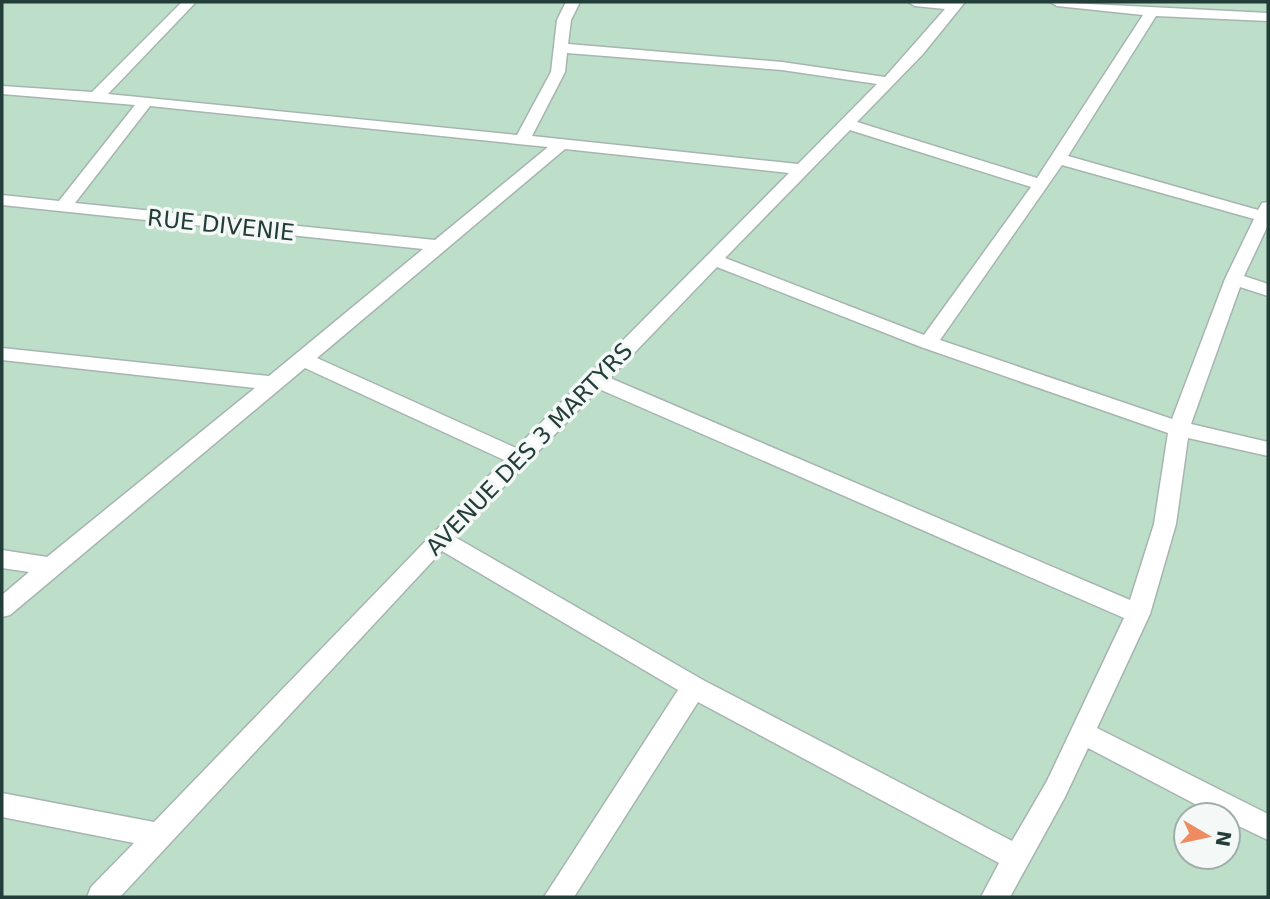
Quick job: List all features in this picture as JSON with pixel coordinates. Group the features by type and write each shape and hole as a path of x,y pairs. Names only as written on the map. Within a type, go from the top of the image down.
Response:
{"street":[{"path":"96,97 189,2"},
{"path":"523,139 558,72 564,20 573,2"},
{"path":"915,2 956,4"},
{"path":"1057,2 1152,12 1268,16"},
{"name":"AVENUE DES 3 MARTYRS","path":"101,897 156,835 440,539 918,51 956,4"},
{"path":"928,343 1041,185 1152,12"},
{"path":"560,47 782,66 886,81"},
{"path":"2,90 146,101 801,169"},
{"path":"62,208 146,101"},
{"path":"845,123 1041,185"},
{"path":"2,608 563,143"},
{"path":"995,897 1018,859 1083,733 1138,614 1165,524 1179,429 1234,279 1266,212 1056,158"},
{"path":"2,183 9,192 2,199"},
{"name":"RUE DIVENIE","path":"2,199 62,208 441,246"},
{"path":"714,260 928,343 1179,429 1268,449"},
{"path":"1234,279 1268,290"},
{"path":"2,354 273,383"},
{"path":"303,359 520,459"},
{"path":"597,380 1138,614"},
{"path":"440,539 694,687 1018,859"},
{"path":"2,559 52,567"},
{"path":"558,897 694,687"},
{"path":"1083,733 1268,828"},
{"path":"2,806 156,835"}],"green space":[{"path":"2,2 1268,2 1268,897 2,897"}]}
